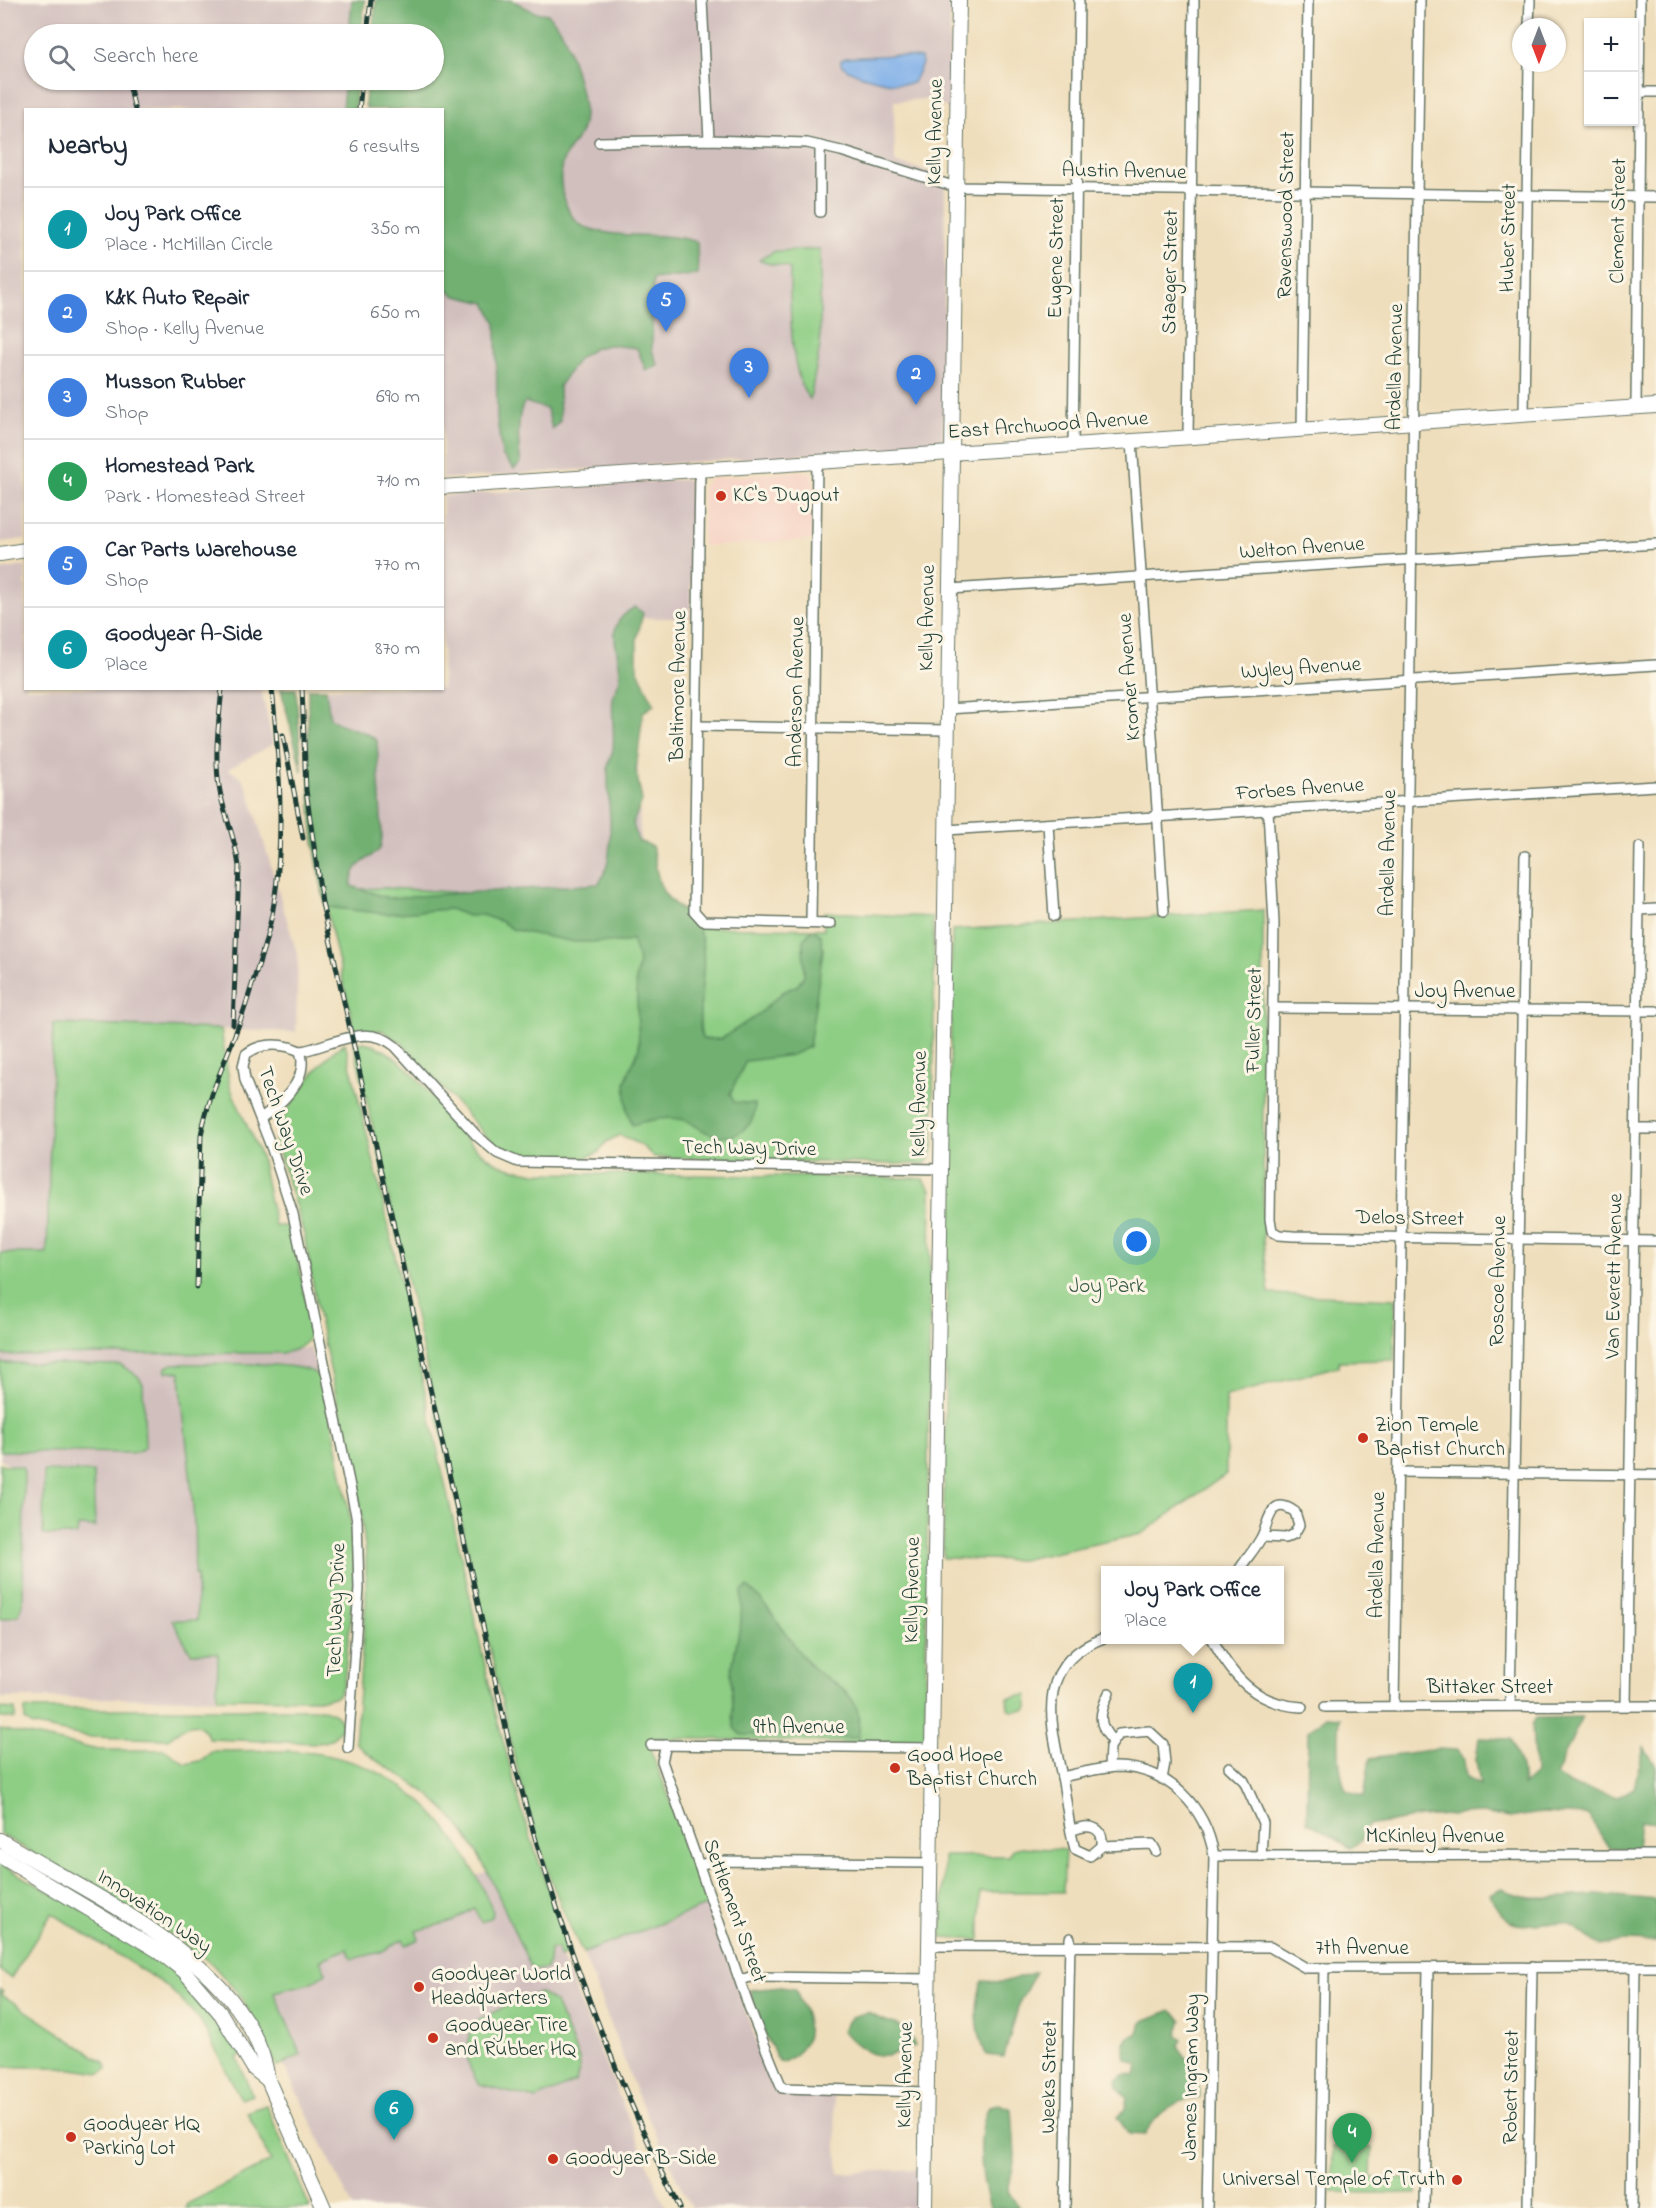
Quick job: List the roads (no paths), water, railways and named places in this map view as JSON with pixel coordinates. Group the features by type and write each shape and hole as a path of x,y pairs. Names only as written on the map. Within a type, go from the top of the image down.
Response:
{"main road":[{"name":"Kelly Avenue","path":"925,2208 958,0"},
{"name":"East Archwood Avenue","path":"444,487 1656,406"},
{"path":"0,554 24,550"},
{"name":"Innovation Way","path":"0,1840 138,1922 196,1962 221,1989 244,2019 266,2064 268,2080 324,2208"},
{"name":"Innovation Way","path":"0,1856 157,1950 184,1971 221,2014 254,2070 268,2080"}],"street":[{"path":"702,0 709,140"},
{"name":"Eugene Street","path":"1073,445 1079,0"},
{"name":"Staeger Street","path":"1188,436 1194,0"},
{"name":"Ravenswood Street","path":"1302,430 1308,0"},
{"name":"Ardella Avenue","path":"1394,1706 1420,0"},
{"path":"1529,18 1530,0"},
{"name":"Clement Street","path":"1636,407 1640,0"},
{"name":"Huber Street","path":"1524,414 1529,72"},
{"path":"1639,92 1656,92"},
{"name":"Austin Avenue","path":"599,142 709,140 786,142 820,146 956,187 1656,197"},
{"path":"820,146 820,212"},
{"name":"Kromer Avenue","path":"1132,441 1164,911"},
{"name":"Anderson Avenue","path":"811,923 817,462"},
{"name":"Baltimore Avenue","path":"699,470 694,902 697,917 703,921 811,923"},
{"name":"Welton Avenue","path":"950,590 1656,544"},
{"name":"Wyley Avenue","path":"947,709 1656,665"},
{"path":"697,726 947,730"},
{"name":"Forbes Avenue","path":"946,830 1656,786"},
{"name":"Fuller Street","path":"1268,810 1274,905 1270,1219 1272,1231"},
{"path":"1048,824 1054,916"},
{"name":"Van Everett Avenue","path":"1626,1705 1640,847"},
{"name":"Roscoe Avenue","path":"1510,1706 1525,856"},
{"path":"1640,910 1656,909"},
{"path":"811,923 831,924"},
{"name":"Joy Avenue","path":"1274,1008 1656,1011"},
{"name":"Tech Way Drive","path":"348,1748 359,1589 357,1520 293,1214 261,1118 245,1080 244,1058 252,1049 267,1045 280,1045 300,1052 324,1042 360,1036 379,1036 388,1040 477,1136 497,1153 518,1162 940,1169"},
{"path":"261,1118 273,1109 299,1079 303,1063 300,1052"},
{"path":"1636,1129 1656,1128"},
{"name":"Delos Street","path":"1272,1231 1279,1235 1293,1236 1656,1241"},
{"path":"1397,1472 1656,1475"},
{"path":"1242,1566 1262,1537"},
{"path":"1071,1831 1082,1826 1094,1827 1100,1832 1101,1846 1098,1851 1085,1856 1075,1849 1071,1831 1062,1777 1050,1729 1052,1694 1060,1673 1071,1660 1087,1646 1101,1639"},
{"path":"1215,1644 1229,1668 1246,1687 1274,1702 1302,1707"},
{"path":"1109,1694 1100,1716 1101,1725 1113,1741"},
{"name":"Bittaker Street","path":"1325,1707 1656,1706"},
{"path":"1109,1768 1110,1747 1119,1734 1134,1730 1149,1731 1163,1744 1165,1752 1162,1779"},
{"name":"9th Avenue","path":"651,1745 932,1748"},
{"name":"Settlement Street","path":"666,1745 662,1761 782,2088 927,2092"},
{"path":"1229,1767 1244,1781 1263,1823 1261,1856"},
{"path":"1062,1777 1109,1768 1134,1769 1162,1779 1182,1793 1200,1814 1209,1835 1214,1856 1211,1947"},
{"path":"1101,1846 1152,1844 1156,1851"},
{"name":"McKinley Avenue","path":"1214,1856 1656,1854"},
{"path":"699,1865 714,1861 931,1863"},
{"name":"7th Avenue","path":"930,1946 1070,1942 1270,1947 1300,1966 1324,1968 1656,1967"},
{"name":"Weeks Street","path":"1065,2208 1070,1942"},
{"name":"James Ingram Way","path":"1207,2208 1211,1947"},
{"name":"Robert Street","path":"1528,2208 1532,1967"},
{"path":"1632,2208 1635,1967"},
{"path":"1320,2208 1324,1968"},
{"path":"1424,2208 1428,1968"},
{"path":"741,1980 750,1977 929,1979"}],"water":[{"path":"895,55 921,58 922,64 913,83 875,80 854,73 841,64 841,60 846,58"}],"railway":[{"path":"368,24 371,0"},
{"path":"130,90 135,108"},
{"path":"359,108 361,90"},
{"path":"222,690 218,774 221,796 239,867 233,1025"},
{"path":"197,1287 201,1135 210,1101 241,1018 262,952 272,915 277,877 280,796 272,690"},
{"path":"302,690 306,790 322,903 510,1747 543,1865 583,1982 628,2097 680,2208"},
{"path":"283,735 303,838"}],"place":[{"name":"Car Parts Warehouse","path":"666,332"},
{"name":"Musson Rubber","path":"749,398"},
{"name":"K&K Auto Repair","path":"916,405"},
{"name":"KC's Dugout","path":"721,496"},
{"name":"Zion Temple Baptist Church","path":"1363,1438"},
{"name":"Joy Park Office","path":"1193,1713"},
{"name":"Good Hope Baptist Church","path":"895,1768"},
{"name":"Goodyear World Headquarters","path":"419,1987"},
{"name":"Goodyear Tire and Rubber HQ","path":"433,2038"},
{"name":"Goodyear HQ Parking Lot","path":"71,2137"},
{"name":"Goodyear A-Side","path":"394,2140"},
{"name":"Goodyear B-Side","path":"553,2159"},
{"name":"Homestead Park","path":"1352,2163"},
{"name":"Universal Temple of Truth","path":"1457,2180"}],"park label":[{"name":"Joy Park","path":"1107,1287"}]}
